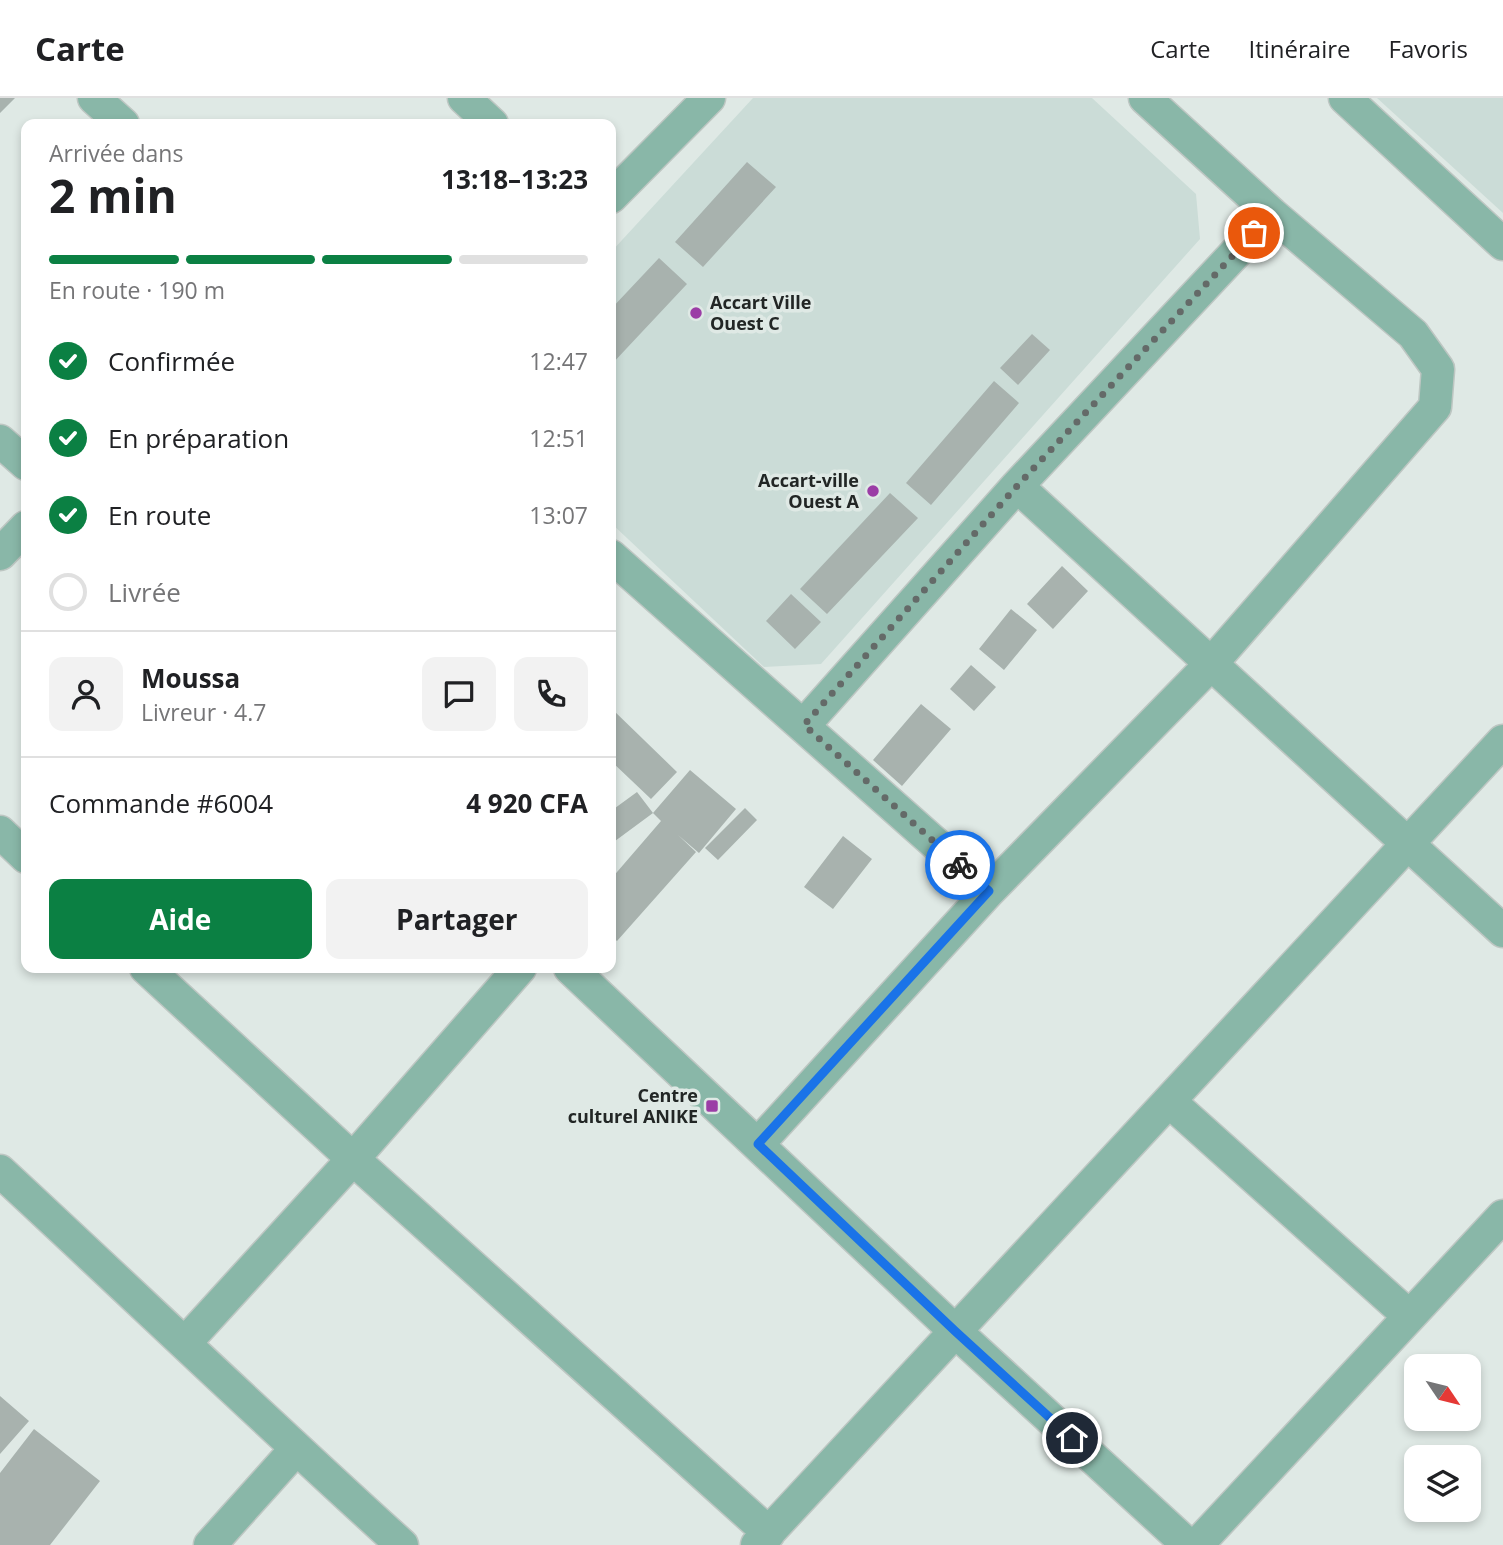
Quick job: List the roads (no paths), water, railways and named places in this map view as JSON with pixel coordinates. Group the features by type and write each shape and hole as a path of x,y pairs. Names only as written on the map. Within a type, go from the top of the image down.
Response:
{"street":[{"path":"94,98 117,119"},
{"path":"464,98 487,119"},
{"path":"616,192 709,98"},
{"path":"758,1144 989,891 1211,664 1435,407 1438,369 1413,334 1272,214 1146,98"},
{"path":"1345,98 1503,244"},
{"path":"804,725 1017,486 1272,214"},
{"path":"0,441 21,460"},
{"path":"1017,486 1503,932"},
{"path":"0,554 21,532"},
{"path":"616,560 989,891"},
{"path":"151,973 763,1539 1503,741"},
{"path":"0,832 21,852"},
{"path":"185,1343 353,1160 516,973"},
{"path":"575,973 955,1331 1188,1545"},
{"path":"1169,1101 1409,1316"},
{"path":"0,1171 402,1545"},
{"path":"1197,1545 1503,1216"},
{"path":"210,1545 296,1449"}],"place":[{"name":"Accart Ville Ouest C","path":"696,313"},
{"name":"Accart-ville Ouest A","path":"873,491"},
{"name":"Centre culturel ANIKE","path":"712,1106"}]}
